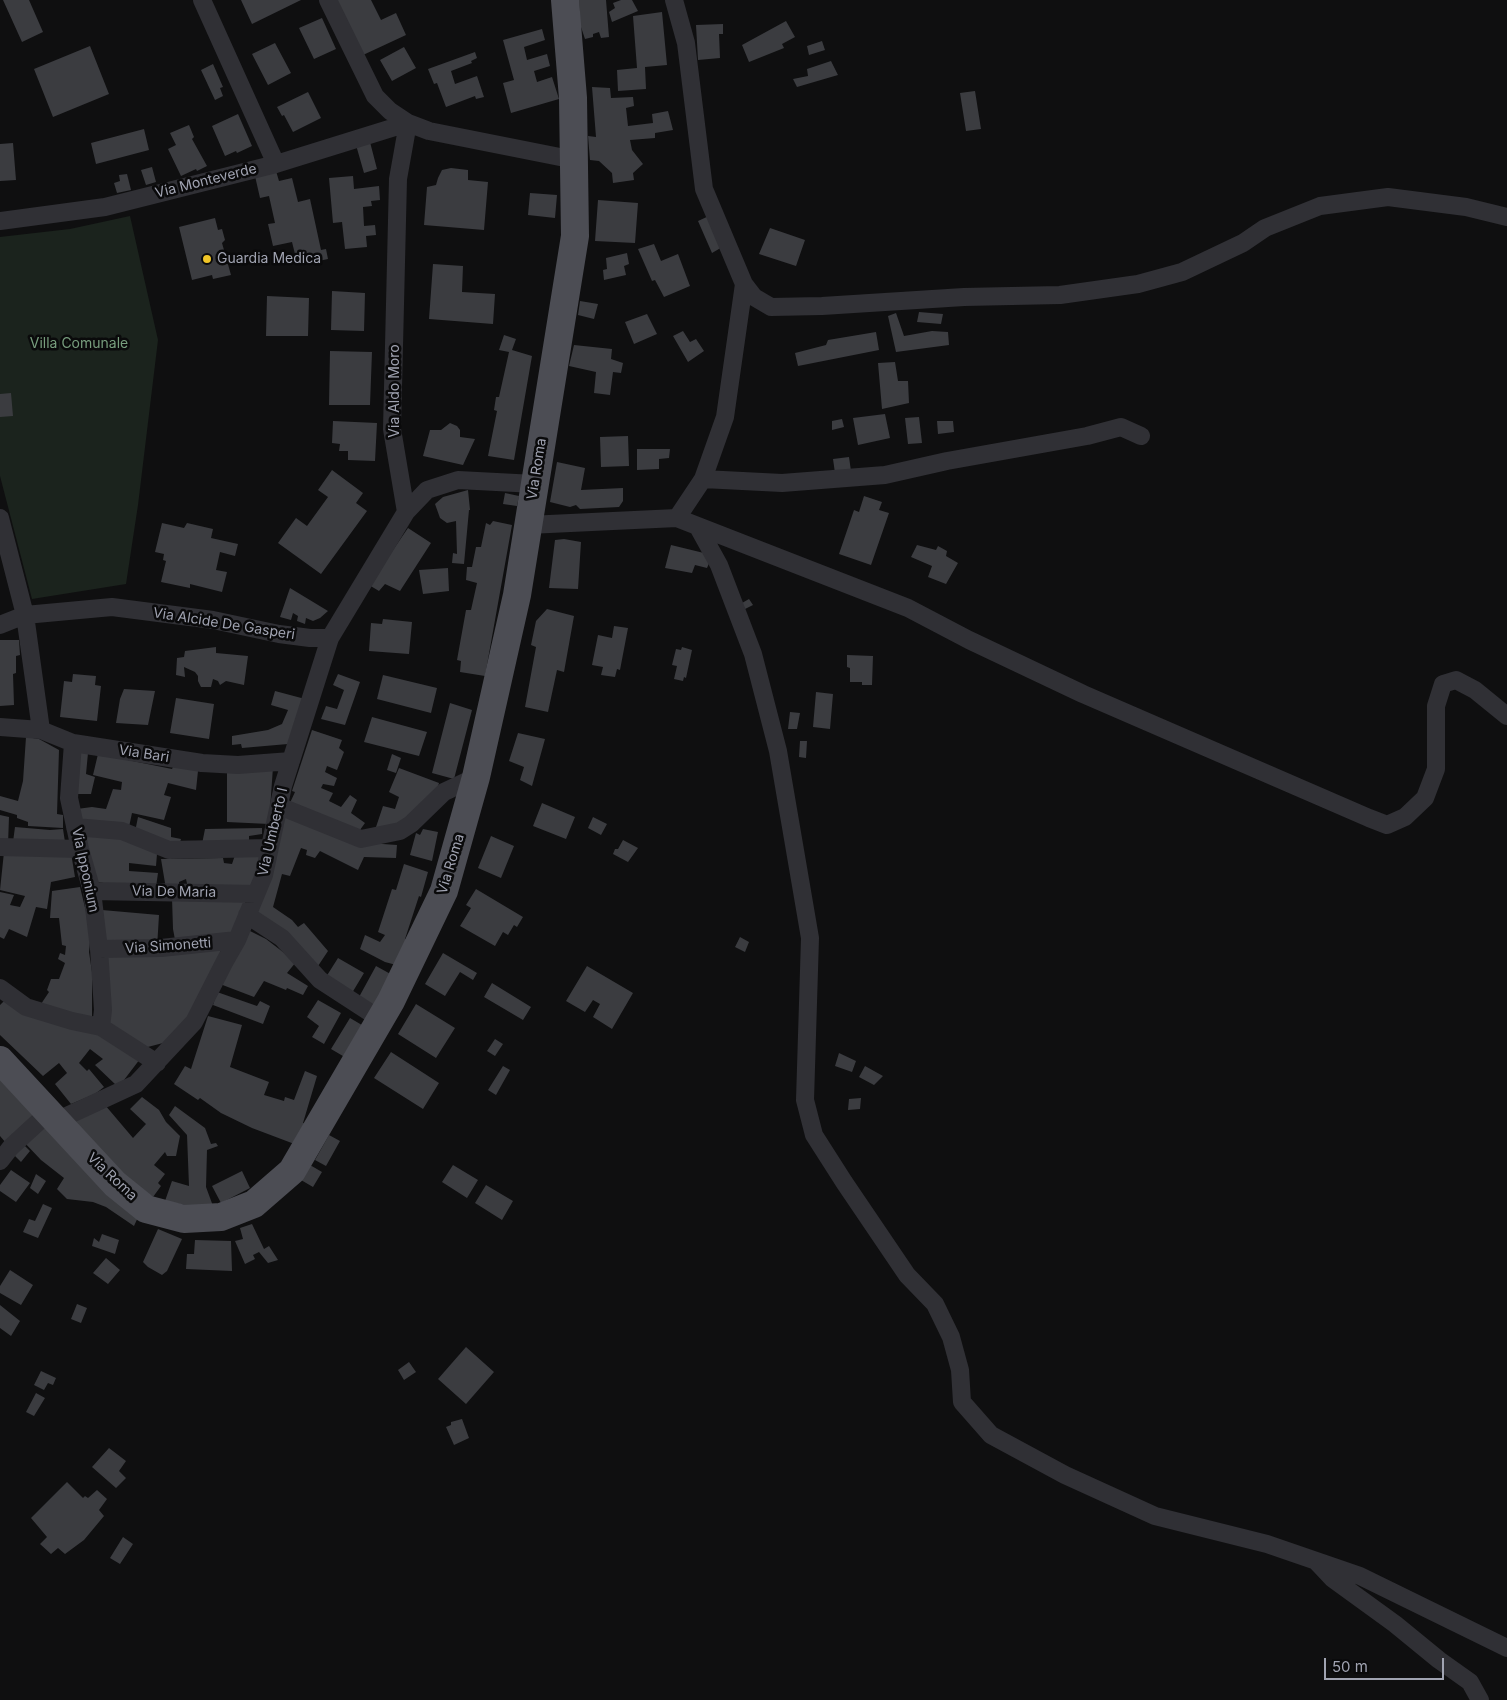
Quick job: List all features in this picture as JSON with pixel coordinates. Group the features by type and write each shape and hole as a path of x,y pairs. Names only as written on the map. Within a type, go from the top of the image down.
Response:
{"main road":[{"name":"Via Roma","path":"0,1060 115,1184 146,1209 184,1219 221,1217 254,1204 292,1171 391,1001 444,891 476,777 517,595 575,236 573,98 565,0"}],"street":[{"path":"202,0 276,164"},
{"path":"328,0 375,96 390,111 408,123 429,131 574,160"},
{"path":"674,0 677,5 686,43 704,190 744,284 754,297 772,307 822,306 964,297 1060,295 1138,284 1182,272 1243,243 1265,228 1320,206 1388,197 1466,207 1507,217"},
{"name":"Via Monteverde","path":"0,221 105,207 276,164 408,123"},
{"name":"Via Aldo Moro","path":"406,512 392,429 398,179 408,123"},
{"path":"677,518 702,479 724,417 744,284"},
{"path":"702,479 782,483 885,475 947,461 1078,438 1120,427 1141,436"},
{"path":"330,638 406,512 427,490 458,480 535,484"},
{"path":"0,518 26,615 41,730"},
{"path":"528,525 677,518 908,608 969,640 1083,694 1387,825 1405,817 1425,798 1436,769 1436,706 1443,684 1456,680 1475,690 1507,716"},
{"path":"698,526 719,565 753,654 778,751 810,938 805,1100 814,1135 907,1274 935,1304 951,1337 960,1370 962,1402 991,1435 1065,1475 1155,1516 1267,1544 1360,1576 1507,1648"},
{"name":"Via Alcide De Gasperi","path":"0,625 26,615 112,607 212,620 279,634 310,638 330,638"},
{"name":"Via Umberto I","path":"0,1161 11,1147 52,1117 136,1084 194,1022 224,961 237,940 264,875 291,761 330,638"},
{"name":"Via Bari","path":"0,727 41,730 73,742 202,763 238,765 291,761"},
{"name":"Via Ipponium","path":"73,742 70,798 80,849 92,891 99,949 103,1010 101,1027"},
{"path":"279,806 361,839 400,831 411,824 444,792 476,777"},
{"path":"76,827 122,831 169,850 270,848"},
{"path":"0,847 80,849"},
{"name":"Via De Maria","path":"92,891 256,894"},
{"path":"247,915 282,938 320,980 380,1018"},
{"name":"Via Simonetti","path":"99,949 161,948 237,940"},
{"path":"0,988 26,1006 72,1021 101,1027 157,1063"},
{"path":"1314,1560 1333,1579 1470,1682 1480,1700"}],"green space":[{"name":"Villa Comunale","path":"130,216 158,340 138,505 126,584 32,599 0,476 0,237 70,229"}],"building":[{"path":"3,0 29,0 43,32 22,42"},
{"path":"241,0 301,0 252,24"},
{"path":"337,0 371,0 381,20 396,13 406,35 363,55"},
{"path":"579,0 606,0 609,37 601,38 599,32 593,34 593,37 585,39 580,24"},
{"path":"621,0 632,0 638,11 612,22 609,12 615,8 613,3"},
{"path":"662,12 667,65 645,67 646,89 618,91 617,70 637,68 633,16"},
{"path":"322,18 336,49 314,59 299,28"},
{"path":"786,21 795,37 782,44 784,48 749,62 742,45"},
{"path":"723,24 723,34 719,34 720,58 698,60 696,25"},
{"path":"542,29 545,40 524,47 527,60 547,54 550,66 534,71 537,82 552,77 559,99 511,113 503,83 514,80 503,40"},
{"path":"822,41 825,50 809,55 807,46"},
{"path":"275,43 291,73 268,85 252,54"},
{"path":"90,46 109,94 53,117 34,69"},
{"path":"404,47 416,68 392,81 380,60"},
{"path":"475,52 477,58 471,61 472,63 451,71 455,84 477,76 484,97 476,99 475,96 446,107 437,83 434,84 428,69"},
{"path":"831,61 838,75 797,87 793,79 808,76 807,69"},
{"path":"213,64 223,87 220,88 223,96 215,100 201,70"},
{"path":"592,87 610,88 611,98 633,97 634,106 626,108 628,126 653,123 652,114 668,111 673,130 655,133 655,138 630,140 632,150 643,164 633,173 634,180 613,183 612,173 599,161 590,160 588,136 596,137"},
{"path":"975,91 981,129 966,131 960,93"},
{"path":"308,92 321,118 293,132 284,115 282,116 277,107"},
{"path":"238,114 252,146 225,156 212,126"},
{"path":"189,125 194,137 192,139 207,166 181,176 168,149 176,145 170,133"},
{"path":"144,129 149,150 96,164 91,143"},
{"path":"370,142 377,169 364,173 356,145"},
{"path":"13,143 16,180 0,181 0,144"},
{"path":"152,167 156,182 146,185 141,170"},
{"path":"451,168 468,170 468,180 488,182 484,230 424,225 427,187 436,185 442,170"},
{"path":"276,171 279,181 292,178 298,202 310,199 321,250 326,249 328,259 305,264 303,253 295,254 292,242 273,246 268,224 275,223 269,196 260,198 255,176"},
{"path":"127,174 131,190 117,193 114,183 120,181 119,175"},
{"path":"353,176 354,189 379,186 380,200 371,201 372,206 363,207 364,226 375,225 376,235 366,236 367,247 345,249 342,222 333,223 329,178"},
{"path":"530,193 557,195 555,218 528,215"},
{"path":"598,200 638,203 635,243 595,241"},
{"path":"711,215 724,246 712,253 698,221"},
{"name":"Guardia Medica","path":"215,218 218,230 222,229 225,240 222,243 231,275 213,279 212,275 192,280 179,227"},
{"path":"770,228 805,240 796,266 759,254"},
{"path":"654,244 661,261 678,254 690,286 664,297 655,280 652,281 638,249"},
{"path":"627,253 629,264 624,266 626,275 604,280 603,270 607,269 606,258"},
{"path":"433,264 463,266 462,292 495,294 493,324 429,319"},
{"path":"332,291 365,293 364,331 331,330"},
{"path":"267,296 309,298 308,336 266,336"},
{"path":"580,301 598,304 594,319 578,315"},
{"path":"919,312 943,314 941,324 917,322"},
{"path":"896,313 904,336 932,331 948,332 949,345 896,352 888,316"},
{"path":"647,314 657,334 634,344 625,322"},
{"path":"683,331 690,342 696,339 704,351 688,362 673,336"},
{"path":"876,332 879,350 798,366 795,353 826,345 828,340"},
{"path":"504,335 516,339 512,350 532,356 514,460 488,456 497,411 494,410 496,397 499,397 509,352 499,350"},
{"path":"574,345 612,349 611,359 623,363 621,373 613,372 610,395 594,393 596,372 569,366"},
{"path":"330,351 372,352 370,405 329,405"},
{"path":"895,362 898,381 908,381 909,403 882,409 878,363"},
{"path":"11,393 13,416 0,417 0,394"},
{"path":"885,414 890,438 858,445 853,418"},
{"path":"919,417 922,443 908,444 905,418"},
{"path":"842,419 844,427 832,430 832,421"},
{"path":"333,421 377,423 375,461 348,460 348,451 339,451 340,444 332,443"},
{"path":"937,421 953,421 954,432 938,434"},
{"path":"450,423 457,426 460,430 460,437 475,439 463,465 423,456 430,430 441,430"},
{"path":"628,436 629,466 601,467 600,437"},
{"path":"637,449 670,449 669,458 659,459 659,469 637,470"},
{"path":"849,457 851,471 835,473 833,459"},
{"path":"557,462 585,468 581,490 623,488 623,501 619,507 580,509 576,505 570,507 550,502"},
{"path":"332,470 363,493 356,503 367,511 321,574 278,543 296,518 307,526 328,497 318,490"},
{"path":"468,490 470,510 464,564 452,563 453,553 457,554 456,521 447,523 440,518 435,504 443,497"},
{"path":"505,493 519,496 517,506 503,504"},
{"path":"864,496 882,502 879,510 889,513 871,565 839,554 854,510 859,512"},
{"path":"493,521 512,525 485,676 460,672 461,661 457,660 466,610 471,610 477,583 466,580 467,567 472,567 476,547 481,547 486,523 490,525"},
{"path":"162,523 184,528 187,523 213,529 211,538 238,544 235,556 220,552 216,570 227,572 222,592 190,584 190,588 161,582 166,561 163,560 164,554 155,552"},
{"path":"408,528 431,543 400,591 385,584 379,591 369,585"},
{"path":"564,539 581,542 578,589 549,588 555,540"},
{"path":"671,545 708,554 710,561 707,568 695,565 692,573 665,568"},
{"path":"917,545 936,550 938,546 947,551 946,556 958,563 946,584 928,577 932,566 911,557"},
{"path":"448,568 449,591 423,594 419,570"},
{"path":"290,588 328,611 313,621 306,618 305,624 297,621 298,616 293,613 291,620 280,617"},
{"path":"749,599 753,605 745,609 742,603"},
{"path":"547,609 574,616 564,672 557,670 548,712 525,707 536,647 531,645 536,621"},
{"path":"383,619 412,622 409,654 369,651 371,623 382,624"},
{"path":"614,626 628,628 620,670 617,669 615,677 601,675 603,667 592,665 598,635 612,638"},
{"path":"0,640 19,640 20,655 16,656 16,673 13,674 14,705 0,706"},
{"path":"216,647 216,653 248,656 244,685 226,681 220,685 218,681 213,679 211,687 201,687 195,672 184,667 185,677 176,675 177,658 184,657 185,651"},
{"path":"682,647 692,650 686,678 684,677 683,681 674,679 677,666 672,665 676,649 681,650"},
{"path":"847,655 873,656 872,685 862,685 862,682 850,682 850,668 847,667"},
{"path":"73,674 96,676 95,685 101,686 97,721 60,717 64,681 72,682"},
{"path":"338,674 360,682 345,725 321,719 326,706 337,709 344,690 333,685"},
{"path":"383,675 437,688 431,713 377,699"},
{"path":"124,689 155,691 148,725 116,723 120,699"},
{"path":"275,691 305,699 288,744 242,748 241,744 232,745 232,736 268,730 282,724 288,710 271,705"},
{"path":"816,692 833,694 830,729 813,727"},
{"path":"176,698 214,704 209,739 170,733"},
{"path":"450,703 472,710 454,779 432,773"},
{"path":"790,712 800,713 797,729 788,729"},
{"path":"372,717 427,732 419,756 364,742"},
{"path":"312,730 342,740 339,748 344,752 337,770 327,766 325,772 337,778 334,786 323,784 321,788 333,793 329,801 341,807 350,795 357,800 351,813 365,823 357,834 289,805 295,792 292,791"},
{"path":"518,733 545,739 532,786 520,780 524,767 509,761"},
{"path":"26,737 39,739 59,750 57,814 63,815 63,828 28,826 28,822 17,818 17,815 0,810 0,796 18,801 23,781"},
{"path":"800,741 807,741 806,758 799,757"},
{"path":"77,751 88,753 86,774 95,777 91,794 73,794"},
{"path":"98,754 172,769 174,765 198,771 196,790 168,783 164,795 171,797 164,820 132,813 129,827 79,824 77,809 92,807 106,809 113,789 121,790 122,782 93,775"},
{"path":"392,754 401,758 396,773 387,770"},
{"path":"273,767 269,824 227,822 227,769"},
{"path":"399,768 439,783 436,794 398,825 387,829 376,827 383,806 395,809 399,797 389,792"},
{"path":"542,803 575,817 566,839 533,826"},
{"path":"282,811 368,843 397,845 396,858 364,857 358,870 320,851 315,858 306,855 307,850 301,848 290,876 282,874 273,907 292,920 298,927 304,923 328,951 318,966 254,912"},
{"path":"0,815 9,817 8,845 0,844"},
{"path":"138,817 171,828 171,837 181,839 179,846 135,832"},
{"path":"593,817 607,824 601,835 588,828"},
{"path":"15,827 50,830 63,829 65,842 13,842"},
{"path":"262,828 262,834 249,836 249,843 202,844 205,829"},
{"path":"423,829 438,832 432,861 410,855 416,833 420,835"},
{"path":"491,836 514,846 501,878 478,868"},
{"path":"82,837 129,838 157,854 156,866 129,863 129,871 158,873 156,887 125,887 93,881"},
{"path":"623,840 638,848 628,862 613,854"},
{"path":"4,852 71,853 75,877 51,882 47,909 36,907 27,937 9,929 4,939 0,937 0,892 14,895 10,905 20,907 25,896 0,890"},
{"path":"235,855 260,856 254,891 188,888 186,879 179,882 179,888 166,889 161,859 223,858 224,863 232,864"},
{"path":"404,864 428,872 405,939 409,941 400,966 385,962 360,949 365,935 380,942 385,935 378,932 392,889 396,890"},
{"path":"80,887 91,932 89,952 92,972 92,1018 39,1007 49,992 47,990 51,979 59,979 65,963 58,959 60,953 65,955 66,946 62,945 59,918 50,918 52,891"},
{"path":"476,889 523,917 517,927 514,925 508,935 503,932 495,946 460,926 471,908 466,905"},
{"path":"172,898 246,900 232,939 176,945 173,929"},
{"path":"102,910 159,915 157,948 103,946"},
{"path":"248,930 266,939 296,962 287,973 308,986 303,995 264,981 254,997 220,984"},
{"path":"740,937 749,942 745,952 735,947"},
{"path":"221,947 217,969 182,1029 163,1043 144,1048 109,1025 104,952"},
{"path":"443,953 477,973 473,980 460,972 445,996 425,984"},
{"path":"338,958 364,973 352,993 326,977"},
{"path":"376,966 396,977 379,1008 359,997"},
{"path":"587,966 633,993 612,1029 593,1017 600,1004 593,1000 585,1012 566,1001"},
{"path":"492,983 531,1007 523,1020 484,997"},
{"path":"217,992 257,1006 260,1001 270,1006 263,1024 213,1005"},
{"path":"5,1000 98,1031 140,1059 124,1080 116,1085 95,1065 103,1059 90,1049 79,1063 87,1071 89,1069 104,1087 95,1094 71,1104 55,1084 67,1073 59,1063 43,1076 0,1035 0,1005"},
{"path":"318,1000 341,1013 324,1044 312,1037 319,1026 307,1017"},
{"path":"416,1004 455,1028 436,1058 398,1034"},
{"path":"208,1016 242,1025 230,1067 269,1082 264,1095 284,1101 285,1097 294,1100 305,1071 317,1076 303,1123 306,1124 297,1145 252,1128 221,1113 200,1098 198,1100 174,1084 185,1066 191,1069"},
{"path":"350,1018 367,1028 348,1059 331,1049"},
{"path":"495,1039 503,1044 495,1056 487,1051"},
{"path":"391,1052 439,1083 423,1109 374,1078"},
{"path":"839,1053 856,1061 852,1072 835,1066"},
{"path":"503,1066 510,1070 496,1095 488,1090"},
{"path":"865,1066 883,1076 874,1085 859,1077"},
{"path":"0,1076 35,1117 6,1143 0,1136"},
{"path":"142,1097 159,1110 166,1122 180,1136 176,1156 167,1156 165,1152 154,1165 165,1174 158,1183 161,1186 153,1197 130,1181 73,1120 105,1105 133,1138 146,1124 130,1109"},
{"path":"861,1098 860,1109 848,1110 849,1099"},
{"path":"175,1106 205,1128 211,1144 216,1143 218,1146 207,1150 206,1187 213,1206 200,1208 165,1201 172,1181 189,1186 187,1135 169,1115"},
{"path":"43,1124 139,1215 134,1226 106,1207 93,1202 67,1199 57,1189 64,1178 41,1160 23,1141"},
{"path":"329,1135 340,1141 326,1166 315,1160"},
{"path":"23,1144 30,1151 21,1162 13,1154"},
{"path":"310,1165 322,1172 313,1187 301,1180"},
{"path":"453,1165 478,1180 467,1198 442,1182"},
{"path":"11,1170 30,1183 16,1202 0,1191 0,1185"},
{"path":"242,1171 250,1188 221,1203 212,1186"},
{"path":"36,1174 46,1181 38,1194 30,1188"},
{"path":"486,1185 513,1201 502,1220 475,1203"},
{"path":"43,1204 52,1208 38,1238 23,1232 29,1219 35,1221"},
{"path":"252,1224 264,1249 269,1246 278,1260 268,1263 259,1252 253,1255 255,1259 245,1264 235,1241 243,1239 240,1228"},
{"path":"158,1229 182,1239 167,1271 162,1275 143,1262"},
{"path":"102,1234 119,1240 115,1254 92,1246 94,1238 99,1242"},
{"path":"195,1240 231,1241 232,1271 186,1269 187,1254 194,1254"},
{"path":"106,1258 120,1270 108,1284 93,1273"},
{"path":"10,1270 33,1285 21,1305 0,1293 0,1286"},
{"path":"77,1304 87,1308 81,1323 71,1319"},
{"path":"0,1305 20,1321 11,1336 0,1328"},
{"path":"466,1347 494,1372 466,1404 438,1379"},
{"path":"409,1362 416,1372 404,1380 398,1370"},
{"path":"41,1371 56,1378 53,1385 48,1383 44,1390 34,1385"},
{"path":"36,1393 45,1398 34,1416 26,1412"},
{"path":"462,1419 469,1438 454,1445 446,1427 451,1425 451,1422"},
{"path":"109,1448 126,1461 119,1471 126,1478 116,1488 92,1467"},
{"path":"67,1482 83,1498 85,1496 88,1498 97,1490 107,1499 99,1510 104,1516 84,1540 65,1554 58,1548 51,1554 40,1544 47,1537 31,1518"},
{"path":"123,1537 133,1544 120,1564 110,1558"}],"place":[{"name":"Guardia Medica","path":"207,259"}]}
